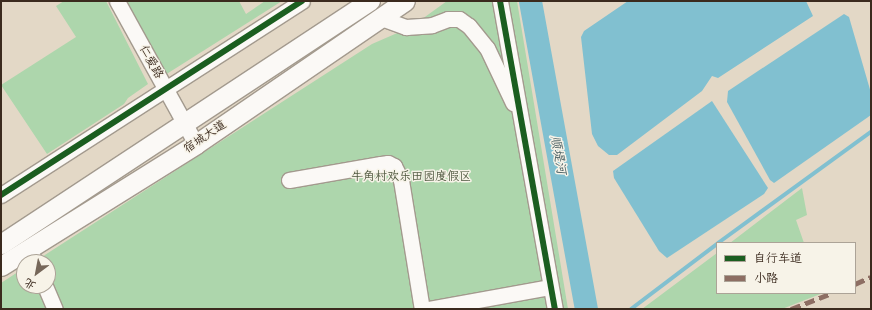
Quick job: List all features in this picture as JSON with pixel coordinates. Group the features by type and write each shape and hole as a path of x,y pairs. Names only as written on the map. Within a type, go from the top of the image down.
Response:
{"main road":[{"name":"宿城大道","path":"1,244 186,125 370,1"},
{"name":"宿城大道","path":"35,254 405,1"},
{"name":"宿城大道","path":"1,266 16,261"}],"street":[{"name":"仁爱路","path":"116,1 196,144"},
{"path":"1,195 302,1"},
{"path":"500,1 555,309"},
{"path":"381,18 406,27 432,25 448,19 458,19 469,26 487,48 522,122"},
{"path":"289,180 388,163 394,166 401,180 422,309"},
{"path":"428,309 550,287"},
{"path":"49,294 56,309"}],"green space":[{"path":"64,1 106,1 148,84 128,98 124,104 47,154 1,85 76,37 56,6"},
{"path":"124,1 239,1 246,14 265,1 282,1 165,75"},
{"name":"牛角村欢乐田园度假区","path":"447,1 517,1 568,309 1,309 1,283 16,273 16,294 56,294 56,254 46,254 372,44 411,27"},
{"path":"802,188 807,215 796,220 804,242 731,242"},
{"path":"716,254 716,294 820,294 782,309 642,309"}],"water":[{"path":"628,1 806,1 813,16 718,78 712,76 702,91 617,155 609,155 598,146 592,134 581,37 584,31"},
{"path":"844,14 849,17 871,93 871,115 774,183 770,180 727,102 728,91"},
{"path":"712,101 768,188 764,194 667,258 659,251 614,178 613,171"}],"waterway":[{"name":"顺堤河","path":"530,1 586,309"},
{"path":"719,242 871,132"},
{"path":"631,309 716,245"}],"marked path":[{"path":"856,284 871,277"},
{"path":"791,309 829,294"}],"cycle path":[{"path":"1,195 302,1"},
{"path":"500,1 555,309"}]}
